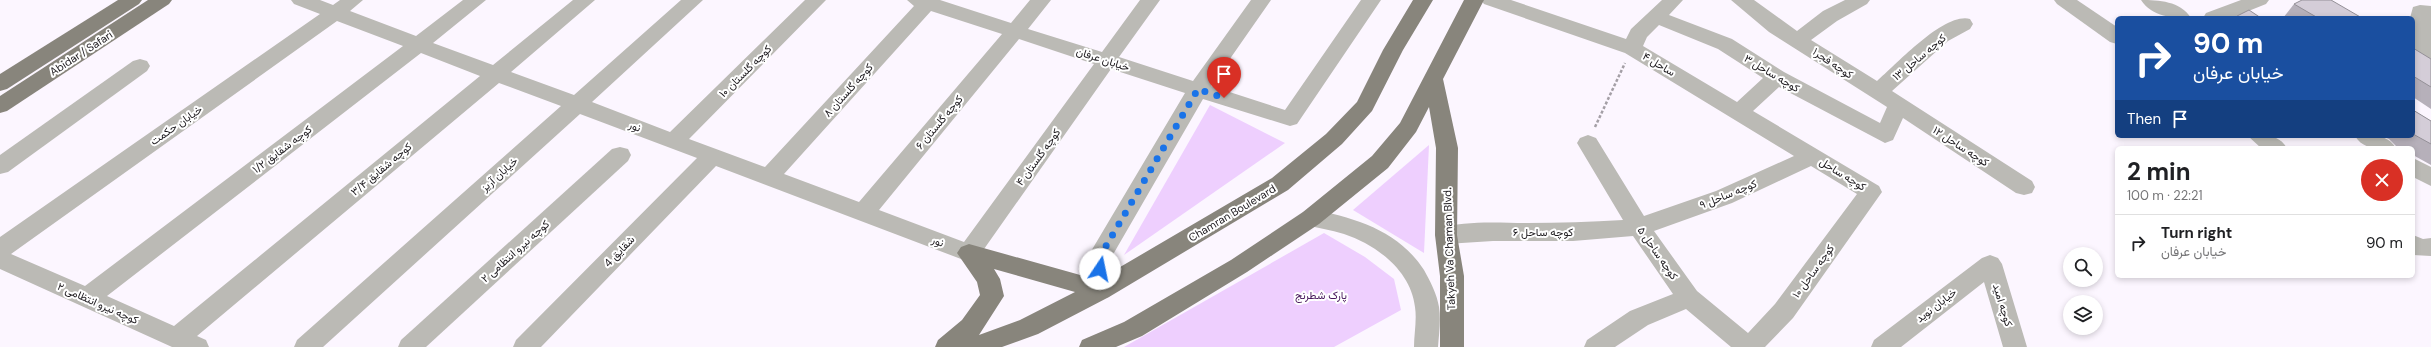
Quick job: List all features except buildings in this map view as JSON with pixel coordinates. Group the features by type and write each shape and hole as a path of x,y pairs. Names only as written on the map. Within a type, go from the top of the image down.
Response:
{"main road":[{"name":"Abidar / Safari","path":"0,84 132,0"},
{"name":"Abidar / Safari","path":"0,106 162,0"},
{"name":"Chamran Boulevard","path":"972,347 1028,326 1102,290 1280,184 1334,139 1365,106 1393,50 1423,0"},
{"path":"1091,347 1133,329 1239,266 1311,218 1380,162 1408,126 1434,80 1441,61 1474,0"},
{"name":"Takyeh Va Chaman Blvd.","path":"1434,80 1446,148 1446,235 1452,276 1452,347"},
{"path":"969,253 1102,290"},
{"path":"947,347 971,327 992,296 988,279 969,253"}],"street":[{"name":"نور","path":"301,0 969,253"},
{"name":"خیابان حکمت","path":"0,249 353,0"},
{"name":"کوچه شقایق ۱/۲","path":"87,298 476,0"},
{"name":"کوچه شقایق ۳/۴","path":"187,343 496,74 585,0"},
{"name":"خیابان آریز","path":"306,347 694,0"},
{"name":"کوچه گلستان ۱۰","path":"674,141 816,0"},
{"name":"کوچه گلستان ۶","path":"863,213 1040,0"},
{"name":"کوچه گلستان ۴","path":"969,253 1150,0"},
{"path":"1102,290 1099,258 1198,89 1261,0"},
{"name":"خیابان عرفان","path":"925,1 1290,119 1371,0"},
{"name":"ساحل ۴","path":"1491,0 1632,48 1814,156"},
{"path":"1632,48 1638,34 1673,0"},
{"name":"کوچه فجر۱","path":"1741,0 1776,27 1877,93 1899,105"},
{"path":"1798,40 1830,16 1860,0"},
{"path":"2064,0 2115,36"},
{"path":"2152,0 2178,16"},
{"path":"2215,16 2231,4 2259,0"},
{"name":"کوچه گلستان ۸","path":"769,177 925,1"},
{"path":"2231,4 2250,16"},
{"path":"2423,59 2420,42 2426,12"},
{"name":"کوچه ساحل ۳","path":"1656,16 1725,44 1776,77 1885,135 1899,105"},
{"name":"کوچه ساحل ۱۳","path":"1877,93 1941,36 1963,24"},
{"path":"0,166 140,66"},
{"path":"1739,112 1776,77"},
{"name":"کوچه ساحل ۱۲","path":"1899,105 2024,187"},
{"path":"2261,138 2273,146"},
{"path":"2369,138 2382,146"},
{"name":"کوچه ساحل ۵","path":"1588,143 1639,227 1689,298 1749,347"},
{"name":"کوچه نیرو انتظامی ۲","path":"410,347 620,155"},
{"name":"شقایق 4","path":"525,347 712,156"},
{"name":"کوچه ساحل","path":"1814,156 1871,192"},
{"name":"کوچه ساحل ۹","path":"1639,227 1724,197 1814,156"},
{"path":"2415,167 2431,178"},
{"name":"کوچه ساحل ۱۰","path":"1749,347 1784,311 1871,192"},
{"path":"1311,218 1349,225 1384,241 1411,269 1426,302 1426,347"},
{"name":"کوچه ساحل ۶","path":"1446,235 1492,232 1573,232 1639,227"},
{"path":"2415,245 2419,248 2431,247"},
{"name":"کوچه نیرو انتظامی ۲","path":"0,259 187,343"},
{"name":"خیابان نوید","path":"1883,347 1990,264"},
{"name":"کوچه امید","path":"1990,264 2015,347"},
{"path":"1596,347 1639,318 1689,298"}],"path":[{"path":"1588,143 1632,48"}],"green space":[{"path":"1210,105 1285,143 1124,255"},
{"path":"1429,145 1424,253 1353,210"},
{"name":"پارک شطرنج","path":"1324,233 1365,257 1394,279 1401,310 1334,347 1124,347"}],"route":[{"path":"1100,269 1099,258 1198,89 1224,98"}]}
